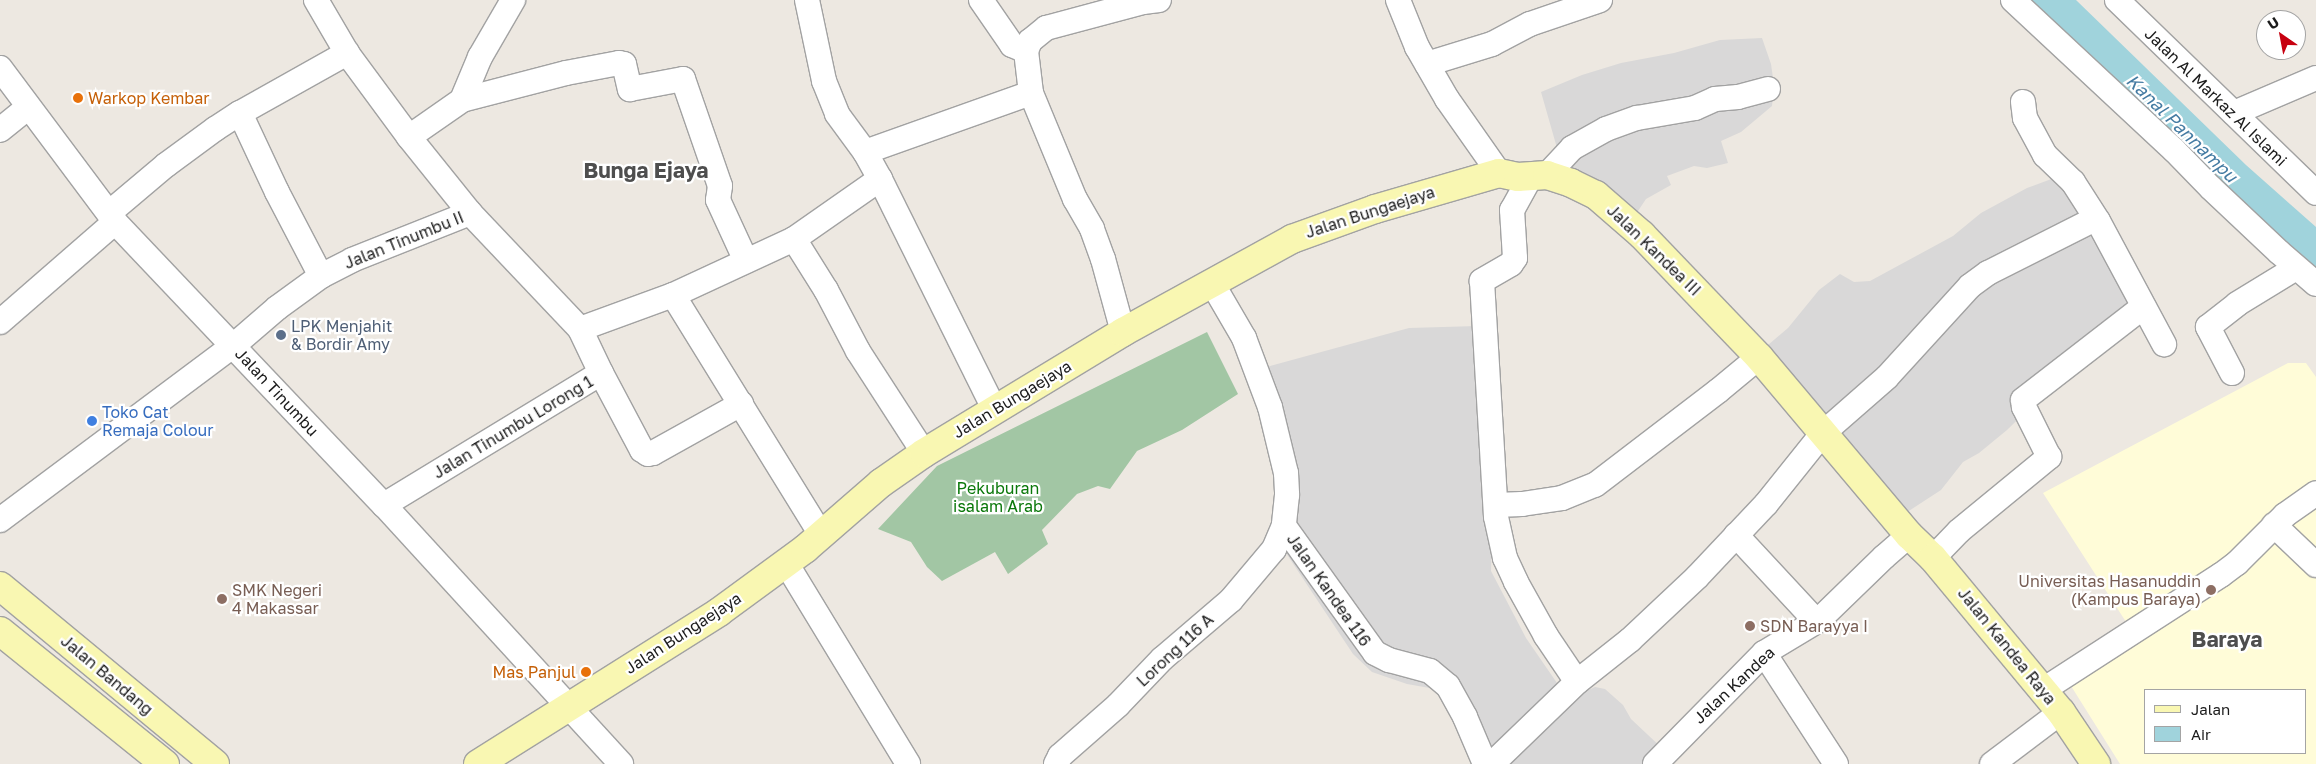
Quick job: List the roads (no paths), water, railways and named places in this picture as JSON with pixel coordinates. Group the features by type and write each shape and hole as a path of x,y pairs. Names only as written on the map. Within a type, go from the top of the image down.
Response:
{"street":[{"path":"316,0 347,53 409,137 470,213"},
{"path":"462,100 490,39 513,0"},
{"path":"807,0 824,81 837,114 865,152 880,179 994,409"},
{"path":"981,0 1012,45 1026,51"},
{"path":"1398,0 1404,18 1447,99 1499,173"},
{"path":"1427,64 1492,44 1530,24 1551,8 1600,0"},
{"path":"2013,0 2174,150 2210,188 2296,268 2316,284"},
{"name":"Jalan Al Markaz Al Islami","path":"2117,0 2316,194"},
{"path":"1123,332 1103,258 1092,228 1075,199 1031,93 1026,51 1030,41 1046,28 1148,1"},
{"path":"0,322 166,164 240,113 347,53"},
{"path":"409,137 462,100 566,73 619,63 624,64 630,89 683,79 720,186 718,200 746,262"},
{"name":"Jalan Tinumbu","path":"0,68 112,217 384,505 621,764"},
{"path":"2234,113 2316,78"},
{"path":"1577,682 1546,636 1516,582 1505,558 1498,534 1482,282 1510,264 1515,258 1512,210 1539,175 1572,148 1606,128 1637,118 1695,108 1715,98 1738,97 1768,89"},
{"path":"865,152 1031,93"},
{"path":"2023,102 2025,118 2045,155 2073,182 2164,344"},
{"path":"0,130 28,107"},
{"path":"240,113 277,192 321,276"},
{"name":"Jalan Kandea III","path":"1499,173 1518,177 1539,175 1596,195 1622,217 1695,288 1759,356 1822,434 1909,535"},
{"name":"Jalan Bungaejaya","path":"478,764 569,705 690,631 822,536 881,483 924,452 1123,332 1261,254 1324,226 1439,189 1499,173"},
{"path":"580,329 673,295 794,239 880,179"},
{"name":"Jalan Tinumbu II","path":"0,520 233,346 277,308 321,276 352,260 470,213 580,329"},
{"path":"1492,764 1577,682 1649,622 1736,535 1766,504 1822,434 1887,377 1970,286 1988,273 2095,219"},
{"path":"794,239 826,290 858,351 924,452"},
{"path":"2232,373 2208,327 2237,304 2296,268"},
{"name":"Jalan Kandea 116","path":"1212,283 1244,338 1270,407 1286,473 1287,495 1284,526 1375,653 1389,660 1430,671 1448,686 1465,717 1486,764"},
{"path":"673,295 822,536"},
{"path":"1933,558 1959,531 2049,457 2024,407 2023,400 2143,306"},
{"name":"Jalan Tinumbu Lorong 1","path":"384,505 601,373 580,329"},
{"path":"1496,505 1522,504 1562,498 1594,486 1711,396 1759,356"},
{"path":"601,373 642,450 648,454 741,404"},
{"path":"2043,690 2221,575 2237,563 2274,524 2316,493"},
{"path":"2274,524 2316,565"},
{"name":"Lorong 116 A","path":"1056,764 1060,756 1118,705 1162,659 1231,600 1274,549 1284,526"},
{"path":"1736,535 1816,621"},
{"name":"Jalan Kandea Raya","path":"1909,535 1933,558 2061,712 2096,764"},
{"name":"Jalan Kandea","path":"1655,764 1764,653 1816,621 1909,535"},
{"path":"786,563 908,764"},
{"name":"Jalan Bandang","path":"0,586 215,764"},
{"name":"Jalan Bandang","path":"0,631 165,764"},
{"path":"1764,653 1836,764"},
{"path":"1992,764 2061,712"}],"water":[{"name":"Kanal Pannampu","path":"2022,0 2076,0 2246,165 2316,227 2316,280"}],"place":[{"name":"Warkop Kembar","path":"78,98"},
{"name":"LPK Menjahit & Bordir Amy","path":"281,335"},
{"name":"Toko Cat Remaja Colour","path":"92,421"},
{"name":"Universitas Hasanuddin (Kampus Baraya)","path":"2211,590"},
{"name":"SMK Negeri 4 Makassar","path":"222,599"},
{"name":"SDN Barayya I","path":"1750,626"},
{"name":"Mas Panjul","path":"586,672"}],"district":[{"name":"Bunga Ejaya","path":"646,170"},
{"name":"Baraya","path":"2227,639"}],"park label":[{"name":"Pekuburan isalam Arab","path":"998,497"}]}
